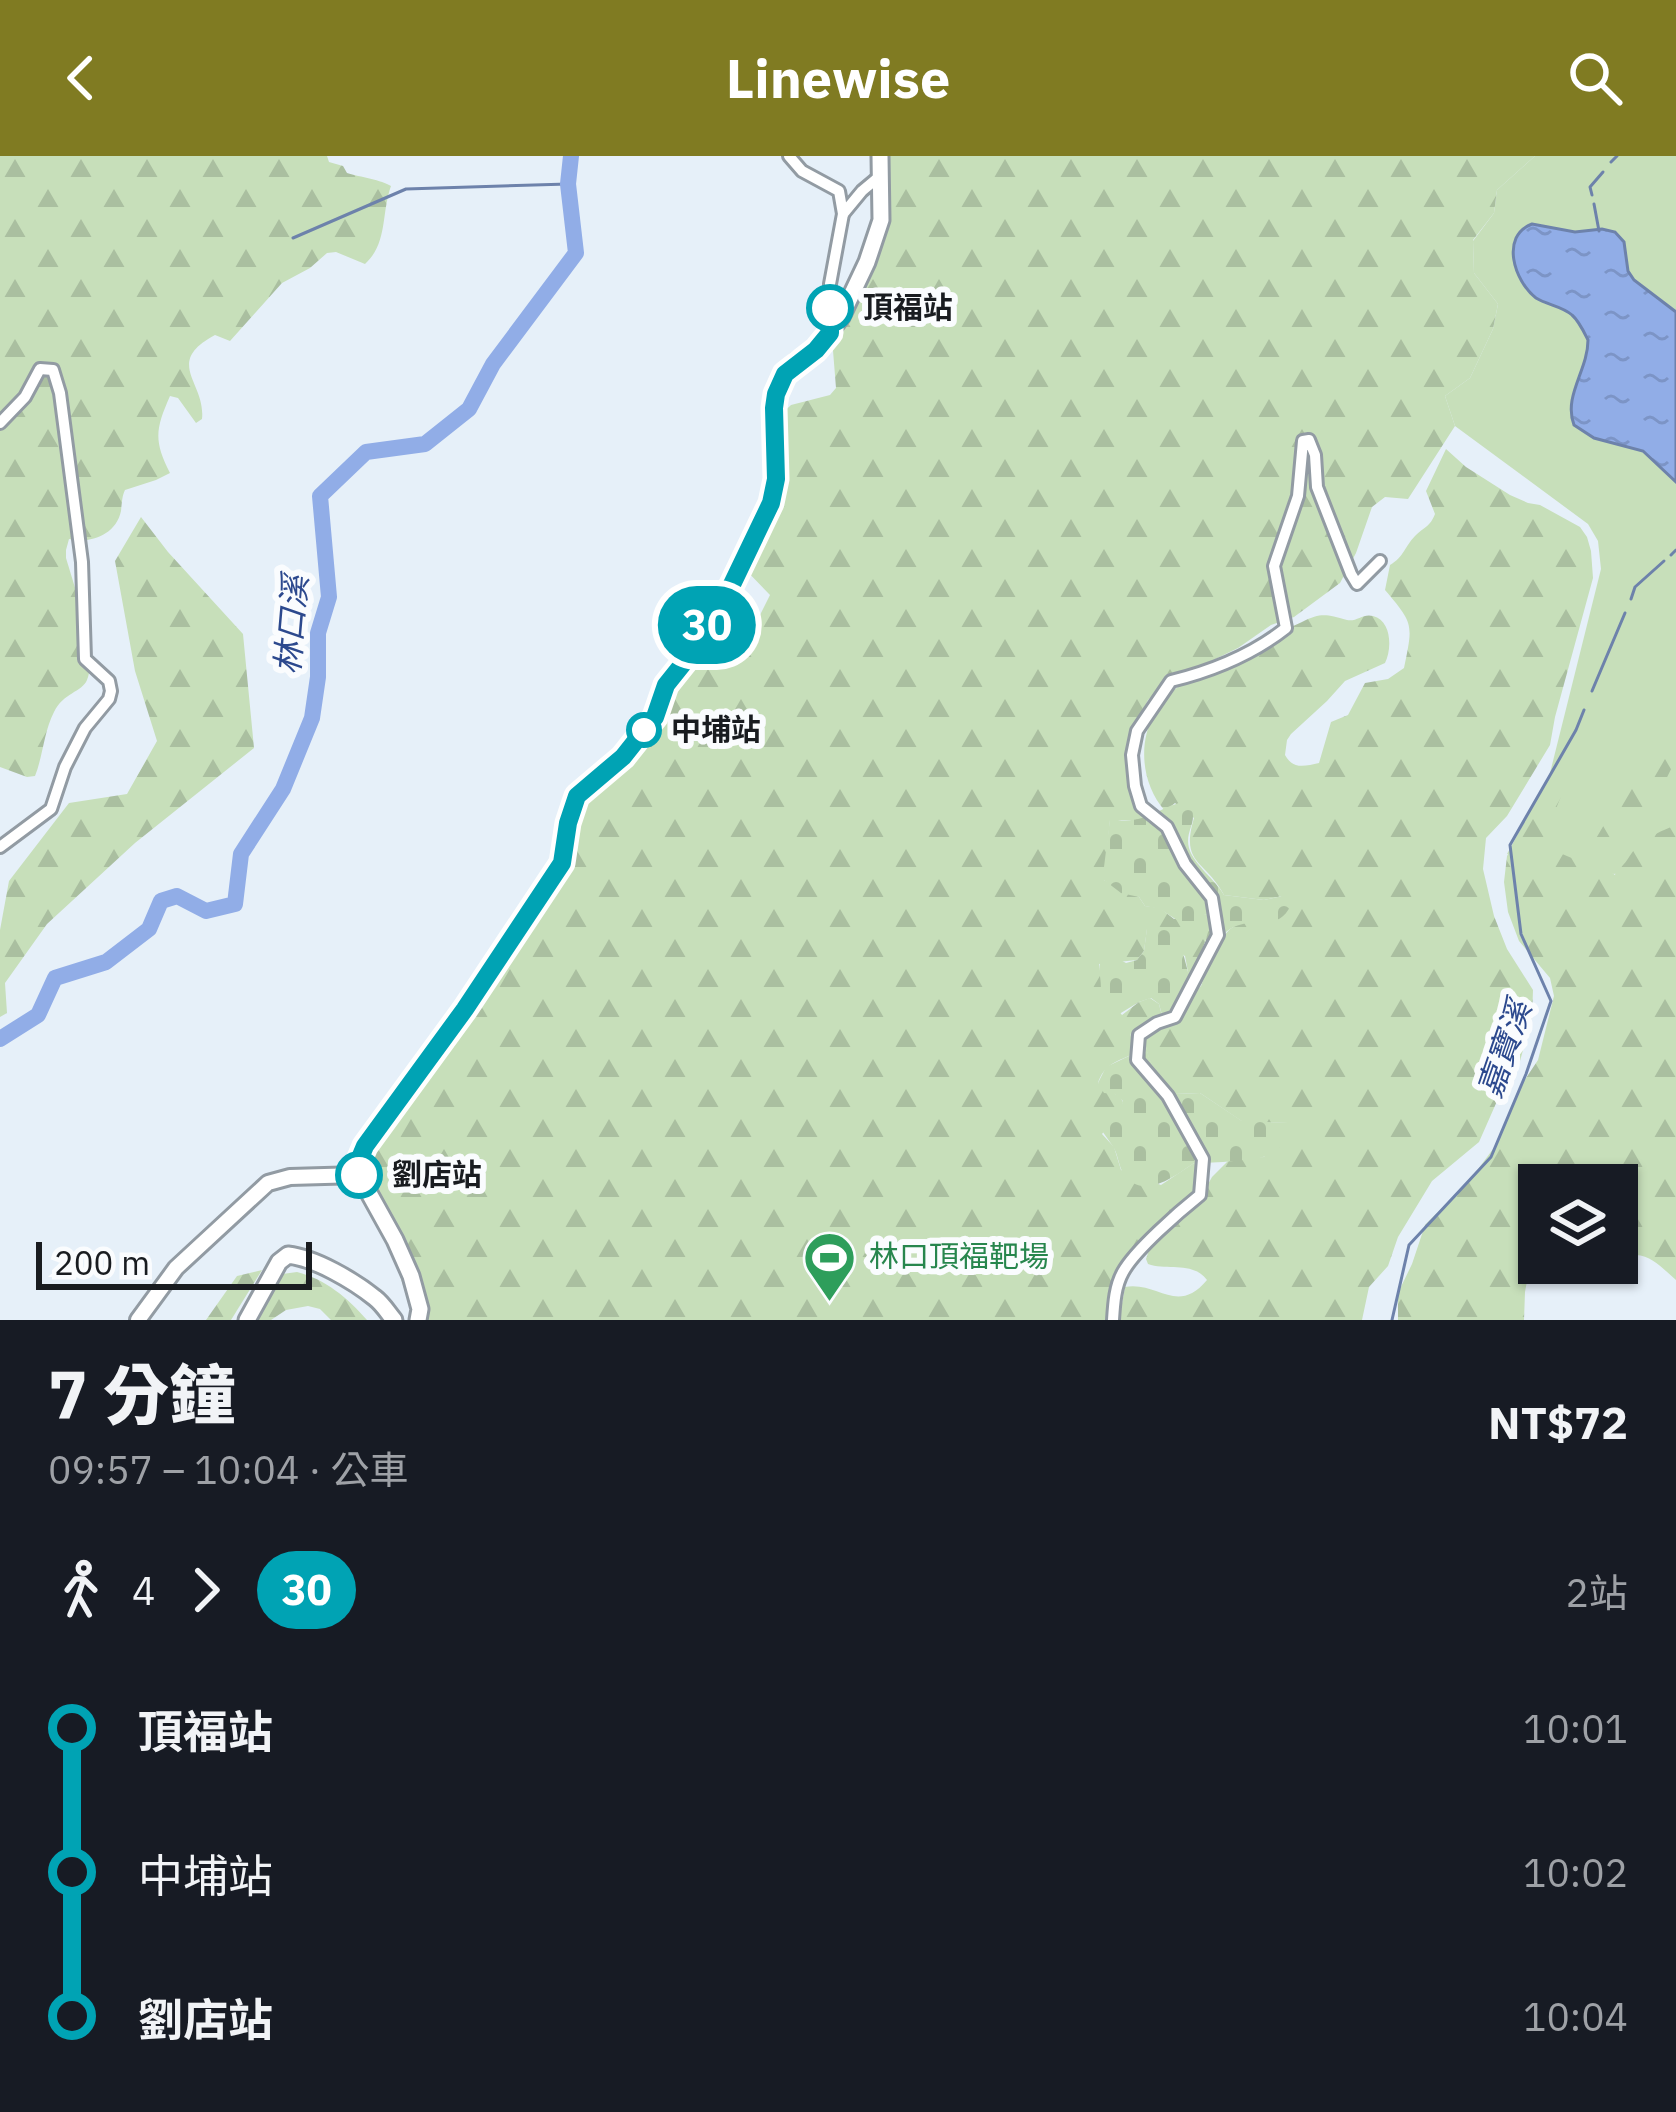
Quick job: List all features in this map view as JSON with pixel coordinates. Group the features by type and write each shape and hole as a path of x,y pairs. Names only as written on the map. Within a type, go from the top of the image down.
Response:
{"main road":[{"path":"418,1320 420,1309 411,1276 359,1175 360,1158 562,863 577,796 623,757 655,717 666,685 725,599 771,503 776,479 776,394 785,374 816,350 842,317 881,220 880,156"},
{"path":"247,1320 279,1262 288,1256 313,1261 362,1289 394,1320"}],"street":[{"path":"789,156 802,171 839,191 843,214 830,284 830,333"},
{"path":"843,214 880,176"},
{"path":"0,423 25,397 40,369 53,370 82,562 85,659 109,681 111,691 65,767 51,809 0,847"},
{"path":"1113,1320 1124,1270 1200,1195 1203,1160 1168,1096 1137,1060 1139,1035 1175,1017 1218,935 1212,898 1185,864 1167,826 1141,806 1132,755 1137,730 1171,681 1207,672 1286,628 1274,566 1298,496 1303,441 1309,440 1315,455 1318,487 1357,584 1380,561"},
{"path":"139,1320 176,1268 268,1183 290,1177 359,1175"}],"green space":[{"path":"0,156 327,156 347,173 391,186 381,237 365,264 327,253 282,283 230,341 215,335 200,345 189,364 202,419 196,423 178,398 170,396 159,426 161,452 170,473 125,490 118,519 108,532 93,539 69,539 66,558 84,620 90,669 85,684 54,712 35,776 27,777 0,767"},
{"path":"879,156 1535,156 1497,190 1494,213 1473,240 1474,273 1498,304 1493,329 1470,378 1445,396 1455,426 1408,499 1385,497 1372,507 1340,583 1294,617 1166,683 1148,700 1134,729 1128,753 1145,820 1110,820 1104,880 1174,919 1209,914 1212,924 1193,973 1188,972 1185,956 1147,929 1144,951 1137,960 1099,964 1103,992 1122,1015 1150,998 1159,1004 1162,1016 1130,1033 1131,1055 1100,1077 1098,1083 1123,1102 1102,1134 1114,1147 1121,1170 1161,1185 1194,1163 1204,1166 1194,1198 1142,1238 1122,1267 1112,1320 414,1320 391,1247 363,1194 365,1154 569,860 571,835 595,791 621,759 658,726 726,598 760,615 770,595 741,565 773,480 774,421 791,405 830,395 836,388 832,338 878,224"},
{"path":"1535,156 1676,156 1676,841 1642,868 1614,874 1507,854 1549,777 1601,569 1598,541 1588,524 1455,426 1445,396 1470,378 1493,329 1498,304 1474,273 1473,241 1494,213 1497,190"},
{"path":"1446,449 1510,495 1580,527 1591,551 1593,578 1550,745 1507,816 1486,838 1483,869 1494,916 1507,949 1533,990 1532,1018 1520,1061 1479,1142 1432,1181 1398,1237 1388,1266 1369,1287 1362,1320 1119,1320 1125,1287 1177,1296 1196,1290 1207,1280 1187,1268 1148,1264 1152,1241 1197,1204 1212,1177 1230,1159 1264,1157 1288,1123 1243,1122 1200,1093 1175,1094 1150,1062 1145,1037 1201,986 1218,942 1282,896 1264,900 1224,895 1197,861 1190,845 1194,818 1175,803 1165,811 1147,778 1145,741 1150,724 1170,693 1186,682 1231,664 1292,627 1320,616 1351,620 1373,616 1384,623 1389,636 1385,663 1345,681 1287,740 1285,755 1292,763 1319,763 1331,722 1348,715 1365,683 1388,679 1404,668 1409,625 1385,590 1390,565 1435,514 1426,491"},
{"path":"141,517 243,634 254,748 135,843 47,924 5,983 7,1013 0,1017 0,930 9,881 69,803 127,794 157,741 135,671 115,561"},
{"path":"1676,721 1676,759 1648,816 1632,828 1604,867 1615,875 1641,843 1676,825 1676,1280 1658,1264 1638,1256 1638,1164 1518,1164 1518,1284 1526,1284 1524,1320 1398,1320 1398,1293 1425,1225 1470,1180 1496,1145 1538,1060 1554,996 1550,978 1519,941 1508,912 1507,856 1553,778 1569,777 1541,845 1574,859 1585,857 1614,808 1645,771"},
{"path":"1188,801 1193,815 1189,848 1224,895 1293,900 1281,918 1239,925 1224,934 1194,993 1145,1037 1148,1054 1175,1094 1200,1093 1242,1121 1288,1123 1299,1128 1263,1157 1194,1163 1158,1184 1139,1186 1123,1173 1100,1128 1123,1101 1104,1093 1098,1083 1106,1067 1131,1055 1133,1028 1162,1015 1151,998 1116,1016 1100,1007 1101,959 1111,955 1126,963 1137,960 1144,951 1147,928 1158,926 1178,934 1188,972 1193,973 1212,918 1204,915 1194,929 1189,928 1104,880 1110,819 1143,818"},
{"path":"262,1270 231,1320 206,1320 237,1276"},
{"path":"297,1272 335,1290 367,1320 331,1320 320,1309 308,1306 286,1310 271,1320 249,1320 275,1275"}],"water":[{"path":"1532,224 1575,232 1615,232 1624,242 1634,280 1676,312 1676,482 1643,451 1594,438 1574,425 1572,404 1588,340 1572,315 1536,298 1522,281 1513,248 1522,230"}],"waterway":[{"name":"林口溪","path":"0,1039 38,1015 55,978 106,962 149,929 161,901 177,896 206,911 235,904 241,854 283,789 312,718 318,633 329,597 320,496 366,452 425,444 469,409 493,364 576,253 568,184 571,156"},
{"name":"嘉寶溪","path":"1611,162 1617,156"},
{"name":"嘉寶溪","path":"1592,195 1590,187 1603,172"},
{"path":"293,238 406,189 568,184"},
{"name":"嘉寶溪","path":"1594,204 1599,231"},
{"name":"嘉寶溪","path":"1671,555 1676,550"},
{"name":"嘉寶溪","path":"1631,599 1635,587 1664,561"},
{"name":"嘉寶溪","path":"1592,691 1625,613"},
{"name":"嘉寶溪","path":"1392,1320 1409,1245 1491,1157 1551,1001 1521,934 1510,845 1584,710"}],"bus line":[{"name":"30","path":"359,1175 365,1146 465,1009 562,863 577,796 623,757 655,717 666,685 739,574 771,503 776,479 776,394 785,374 830,333 830,308"}],"place":[{"name":"頂福站","path":"830,308"},
{"name":"中埔站","path":"644,730"},
{"name":"劉店站","path":"359,1175"},
{"name":"林口頂福靶場","path":"830,1303"}]}
